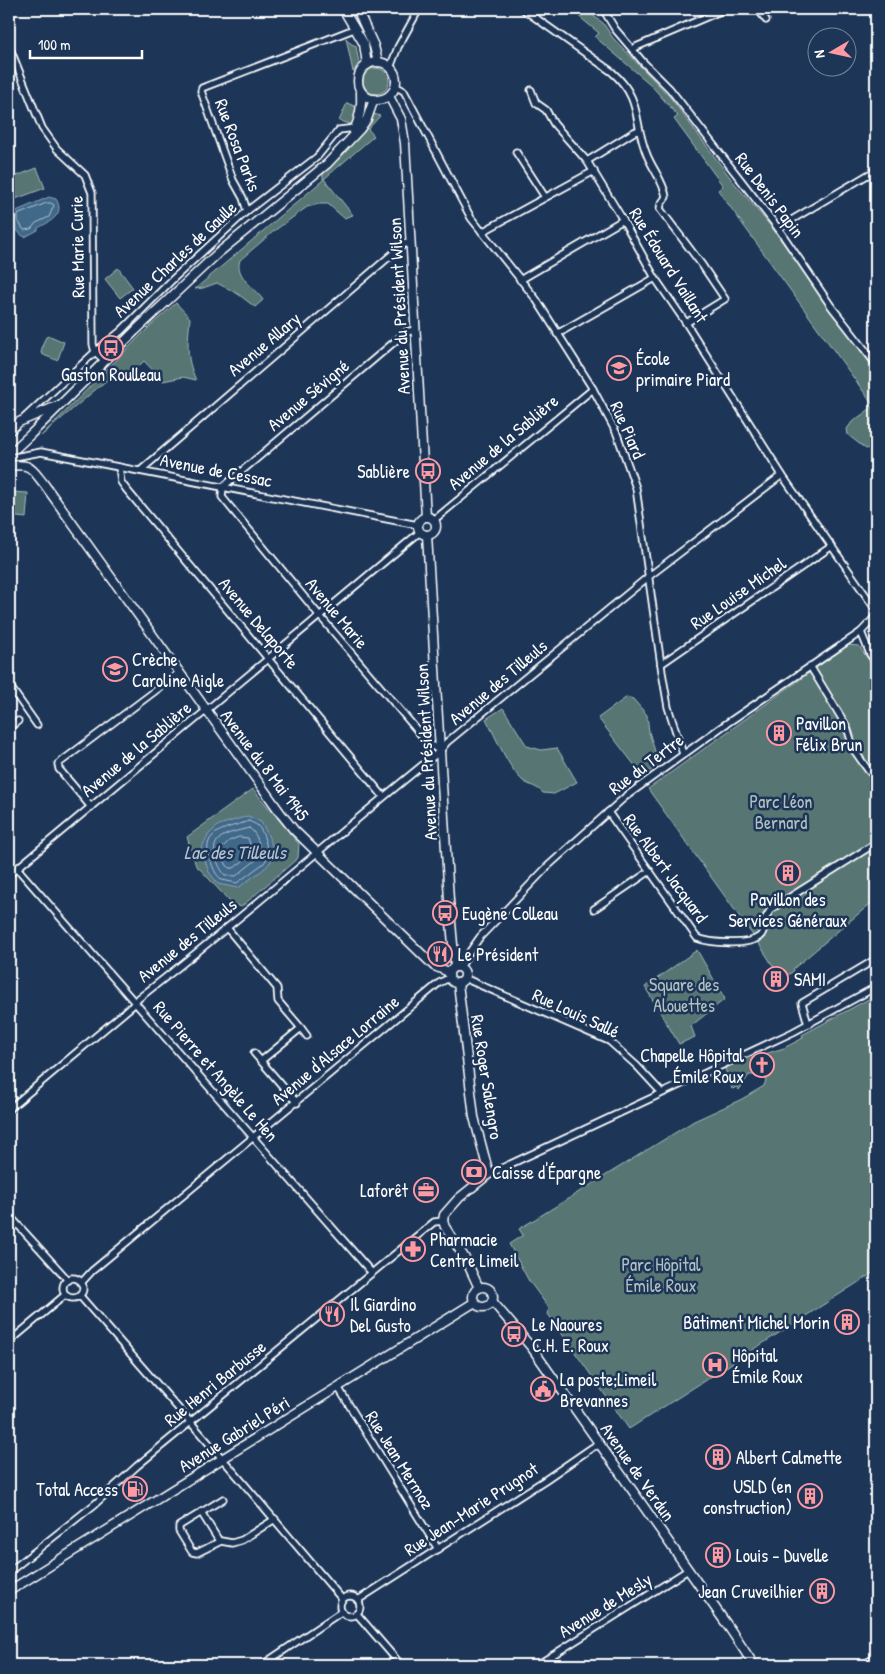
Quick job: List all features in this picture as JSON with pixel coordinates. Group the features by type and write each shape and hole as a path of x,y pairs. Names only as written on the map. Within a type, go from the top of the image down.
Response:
{"street":[{"path":"343,9 364,44 367,65"},
{"path":"357,9 374,46 378,62"},
{"path":"390,68 398,47 420,9"},
{"path":"523,9 623,81 630,90 647,155 665,190 666,197 660,209 725,299 686,323"},
{"name":"Rue Denis Papin","path":"605,9 615,29 670,89 778,228 832,306 876,364"},
{"path":"633,50 636,47 725,9"},
{"path":"758,9 766,20"},
{"name":"Rue Rosa Parks","path":"247,211 201,91 202,88 354,29"},
{"name":"Rue Marie Curie","path":"9,46 42,128 57,149 85,175 89,182 92,193 92,344 95,352"},
{"path":"378,62 390,68 396,80 389,96 374,100 361,92 358,85 358,76 367,65 378,62"},
{"name":"Rue Piard","path":"395,86 404,91 471,218 536,299 592,389 617,434 636,488 668,707 683,754"},
{"name":"Rue Édouard Vaillant","path":"532,90 536,103 546,110 554,124 594,171 655,278 686,323 782,475 876,610"},
{"name":"Avenue Charles de Gaulle","path":"351,140 362,106 361,92"},
{"name":"Avenue du Président Wilson","path":"389,96 400,119 404,143 415,330 430,518"},
{"name":"Avenue Charles de Gaulle","path":"9,450 16,448 31,434 217,254 327,164 351,140 367,120 374,100"},
{"name":"Avenue Charles de Gaulle","path":"9,431 95,352 121,331 174,278 247,211 317,157 339,130 356,128"},
{"path":"587,161 640,130"},
{"path":"516,152 546,197"},
{"path":"778,228 876,170"},
{"path":"482,232 594,171"},
{"path":"520,280 623,220"},
{"name":"Avenue Allary","path":"140,471 404,244 410,244"},
{"path":"557,334 655,278"},
{"name":"Avenue Sévigné","path":"223,487 406,332 415,330"},
{"path":"95,352 105,361"},
{"name":"Avenue de la Sablière","path":"430,518 592,389"},
{"name":"Avenue Charles de Gaulle","path":"19,422 63,403"},
{"name":"Avenue de Cessac","path":"9,458 41,452 223,487 422,531"},
{"name":"Avenue du 8 Mai 1945","path":"9,466 24,464 44,484 282,815 317,852 434,966 453,971 453,982 461,981"},
{"name":"Avenue Delaporte","path":"120,467 121,482 126,489 384,796"},
{"name":"Avenue des Tilleuls","path":"9,1109 440,751 447,742 648,578 782,475"},
{"name":"Avenue Marie","path":"223,487 222,497 428,743 440,751"},
{"path":"430,518 436,528 433,533 422,531 421,519 430,518"},
{"name":"Avenue du Président Wilson","path":"422,531 440,751 453,971 465,974 461,981"},
{"name":"Avenue de la Sablière","path":"9,875 422,531"},
{"name":"Rue Louise Michel","path":"661,664 832,546"},
{"name":"Rue du Tertre","path":"453,971 480,937 548,866 625,796 861,632 876,616"},
{"path":"861,632 870,654 876,662"},
{"path":"810,666 846,727 854,750 876,778"},
{"path":"91,807 59,769 58,764 179,672"},
{"path":"9,685 38,725"},
{"path":"9,728 18,721"},
{"name":"Rue Albert Jacquard","path":"608,812 697,938 704,940 744,943 759,937 763,932 766,918 771,909 876,844"},
{"name":"Rue Pierre et Angèle Le Hen","path":"17,868 372,1273"},
{"path":"594,909 650,871"},
{"path":"227,928 277,988 278,1001 307,1036"},
{"path":"808,1024 802,1003 874,962"},
{"name":"Avenue d'Alsace Lorraine","path":"81,1282 453,971"},
{"name":"Rue Louis Sallé","path":"461,981 608,1041 637,1066 661,1092"},
{"name":"Rue Roger Salengro","path":"461,981 474,1117 489,1174"},
{"path":"479,1288 466,1260 444,1228 443,1221 444,1215 459,1198 489,1174 808,1024 876,988"},
{"path":"261,1061 300,1028"},
{"path":"254,1053 296,1103"},
{"path":"9,1215 68,1280"},
{"name":"Rue Henri Barbusse","path":"9,1572 48,1540 70,1526 137,1466 434,1222 443,1221"},
{"path":"73,1278 81,1282 83,1288 80,1296 74,1298 66,1294 63,1288 68,1280 73,1278"},
{"path":"486,1287 491,1290 492,1301 484,1306 475,1302 474,1294 479,1288 486,1287"},
{"path":"9,1342 66,1294"},
{"path":"80,1296 342,1599"},
{"name":"Avenue de Verdun","path":"492,1301 532,1348 754,1665"},
{"name":"Avenue Gabriel Péri","path":"9,1591 475,1302"},
{"name":"Rue Jean Mermoz","path":"338,1387 438,1549"},
{"name":"Rue Jean-Marie Prugnot","path":"358,1600 539,1484 592,1447 601,1445"},
{"path":"223,1499 179,1526 179,1530 192,1552 197,1553 219,1542 232,1543 242,1540 275,1520"},
{"path":"201,1512 219,1542"},
{"name":"Avenue de Mesly","path":"537,1665 688,1570"},
{"path":"349,1596 356,1597 358,1600 360,1609 357,1614 347,1616 341,1612 340,1605 342,1599 349,1596"},
{"path":"262,1665 341,1612"},
{"path":"357,1614 402,1665"},
{"path":"863,1665 876,1657"}],"green space":[{"path":"570,9 584,9 603,23 613,38 670,97 732,180 773,229 876,372 876,444 866,449 848,435 847,429 852,422 874,406 718,190 723,186 674,119 678,116 650,84 595,37 599,33"},
{"path":"346,38 356,46 359,63 353,72"},
{"path":"376,68 385,72 389,81 385,90 376,94 367,90 363,81 367,72"},
{"path":"347,103 359,108 355,121 351,124 339,121"},
{"path":"374,114 380,116 368,129 374,136 324,179 353,215 344,218 328,204 307,207 274,231 240,260 239,266 243,277 263,300 255,307 238,294 217,283 195,289 323,180 323,174 365,130"},
{"path":"37,168 45,188 10,201 9,179"},
{"path":"118,268 133,288 120,298 105,279"},
{"path":"176,303 190,318 189,356 196,380 183,377 163,381 144,361 133,372 112,381 108,379 41,436 149,327"},
{"path":"50,336 64,342 56,360 41,353 46,337"},
{"path":"11,492 28,493 26,518 9,516"},
{"name":"Parc Léon Bernard","path":"848,645 859,646 876,671 876,899 785,977 780,970 777,972 648,789"},
{"path":"627,697 633,699 647,715 649,732 659,764 643,776 598,718"},
{"path":"503,708 527,746 541,750 557,748 577,782 554,794 543,793 523,781 507,760 486,719"},
{"path":"253,789 299,844 298,858 241,907 231,903 196,866 187,837"},
{"name":"Square des Alouettes","path":"697,950 725,999 691,1026 695,1037 679,1044 645,987"},
{"name":"Parc Hôpital Émile Roux","path":"876,995 876,1271 629,1429 548,1314 549,1308 529,1281 509,1244 523,1235 519,1229 694,1121 742,1099 764,1086 766,1080 760,1075 749,1075 739,1090 737,1087 732,1089 724,1066 753,1055 755,1057 784,1048 803,1038 802,1035"}],"water":[{"path":"49,197 56,199 59,205 58,214 38,228 38,230 25,237 17,230 14,223 14,212"},
{"name":"Lac des Tilleuls","path":"248,816 261,822 272,847 273,855 266,867 238,888 218,884 209,872 201,849 209,834 219,825"}],"place":[{"name":"Gaston Roulleau","path":"111,348"},
{"name":"École primaire Piard","path":"619,368"},
{"name":"Sablière","path":"428,471"},
{"name":"Crèche Caroline Aigle","path":"115,669"},
{"name":"Pavillon Félix Brun","path":"779,733"},
{"name":"Pavillon des Services Généraux","path":"788,873"},
{"name":"Eugène Colleau","path":"445,913"},
{"name":"Le Président","path":"440,954"},
{"name":"SAMI","path":"776,979"},
{"name":"Chapelle Hôpital Émile Roux","path":"762,1065"},
{"name":"Caisse d'Épargne","path":"474,1172"},
{"name":"Laforêt","path":"426,1190"},
{"name":"Pharmacie Centre Limeil","path":"413,1249"},
{"name":"Il Giardino Del Gusto","path":"332,1314"},
{"name":"Bâtiment Michel Morin","path":"847,1322"},
{"name":"Le Naoures C.H. E. Roux","path":"514,1334"},
{"name":"Hôpital Émile Roux","path":"715,1365"},
{"name":"La poste;Limeil Brevannes","path":"543,1389"},
{"name":"Albert Calmette","path":"718,1457"},
{"name":"Total Access","path":"135,1489"},
{"name":"USLD (en construction)","path":"810,1496"},
{"name":"Louis - Duvelle","path":"718,1555"},
{"name":"Jean Cruveilhier","path":"822,1591"}]}
